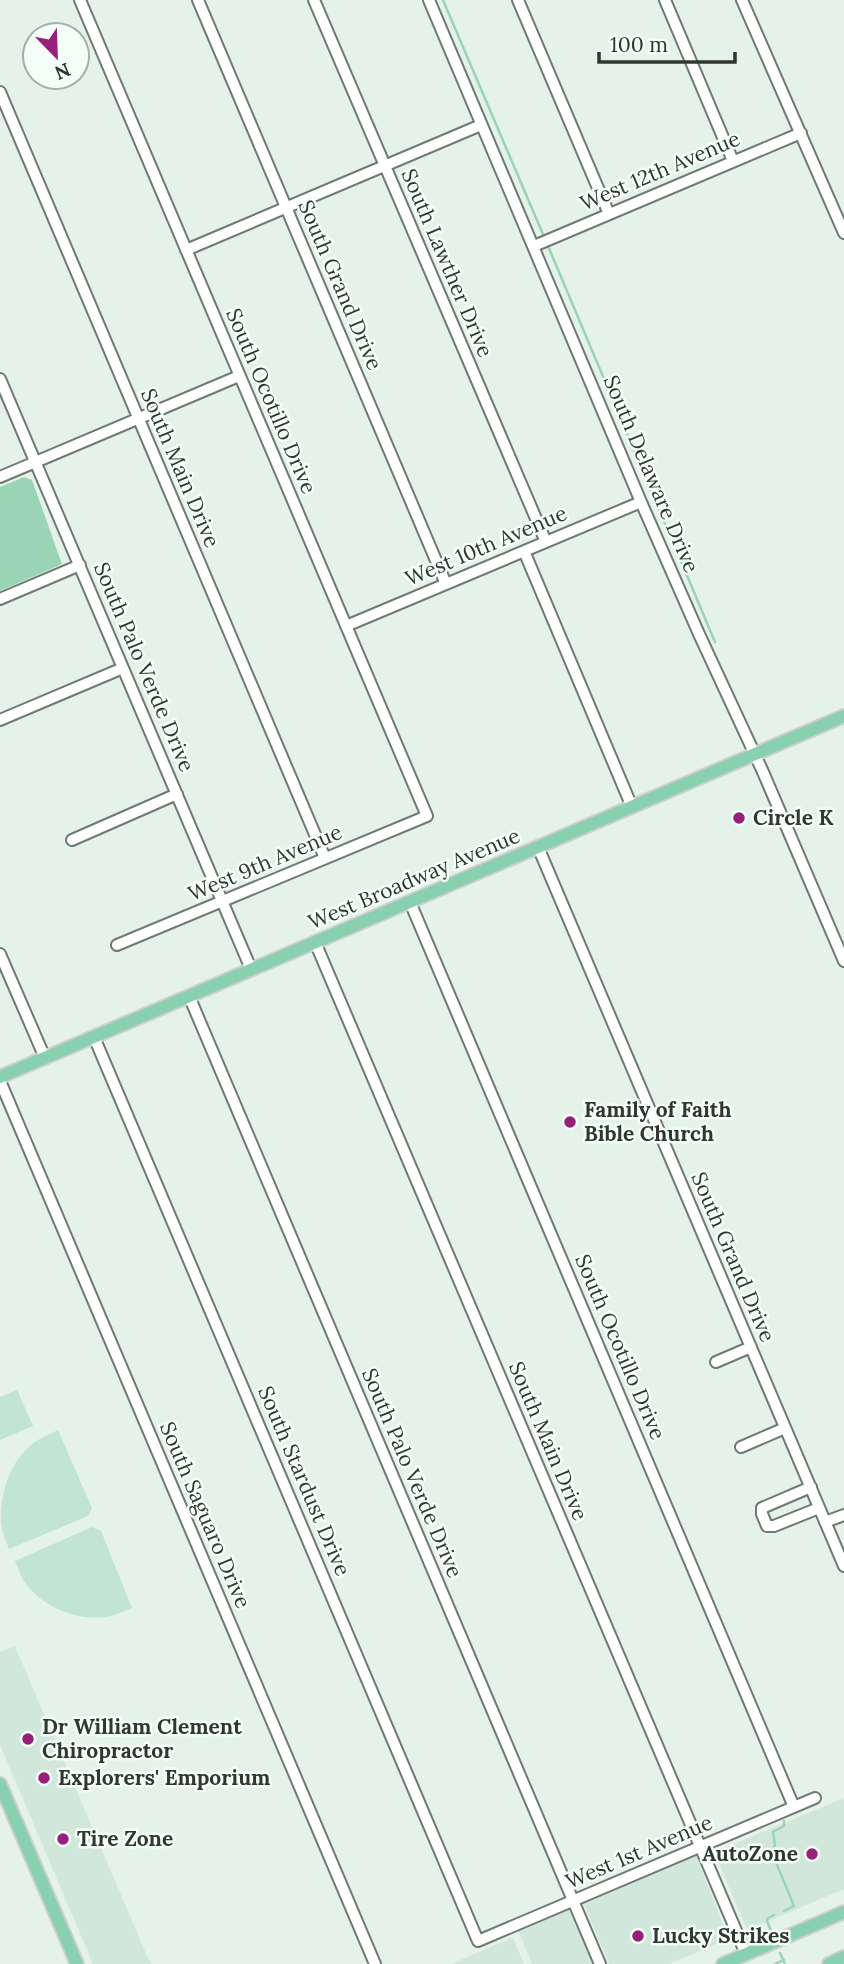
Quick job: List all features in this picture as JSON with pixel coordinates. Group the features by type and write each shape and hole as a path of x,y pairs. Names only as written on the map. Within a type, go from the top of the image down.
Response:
{"main road":[{"name":"West Broadway Avenue","path":"0,1079 844,716"},
{"path":"0,1784 77,1964"},
{"path":"723,1964 844,1912"},
{"path":"829,1964 844,1958"}],"street":[{"name":"South Ocotillo Drive","path":"80,0 427,816"},
{"name":"South Grand Drive","path":"198,0 446,584"},
{"name":"South Lawther Drive","path":"314,0 546,542"},
{"name":"South Delaware Drive","path":"429,0 481,125 542,243 641,502 756,754 844,961"},
{"path":"518,0 609,214"},
{"path":"664,0 733,161"},
{"path":"742,0 844,233"},
{"name":"South Main Drive","path":"0,92 325,858"},
{"path":"186,250 481,125"},
{"name":"West 12th Avenue","path":"542,243 801,133"},
{"path":"0,477 239,376"},
{"name":"South Palo Verde Drive","path":"0,379 251,970"},
{"name":"West 10th Avenue","path":"346,626 641,502"},
{"path":"524,551 632,807"},
{"path":"0,600 80,565"},
{"path":"0,720 123,668"},
{"path":"72,839 177,794"},
{"name":"West 9th Avenue","path":"117,945 427,816"},
{"name":"South Grand Drive","path":"538,847 844,1566"},
{"name":"South Ocotillo Drive","path":"410,902 794,1807"},
{"name":"South Main Drive","path":"315,942 746,1954"},
{"path":"0,954 45,1058"},
{"name":"South Palo Verde Drive","path":"189,996 600,1964"},
{"name":"South Stardust Drive","path":"94,1037 478,1941"},
{"name":"South Saguaro Drive","path":"0,1079 375,1964"},
{"path":"716,1362 751,1347"},
{"path":"741,1447 785,1427"},
{"path":"811,1487 762,1508 761,1514 767,1526 774,1526 819,1508"},
{"path":"825,1522 844,1515"},
{"name":"West 1st Avenue","path":"478,1941 815,1798"}],"shaded area":[{"path":"24,477 32,480 62,564 0,591 0,487"},
{"path":"17,1390 33,1426 0,1440 0,1397"},
{"path":"58,1430 92,1508 88,1516 9,1549 3,1533 1,1511 9,1476 14,1465 29,1447"},
{"path":"92,1527 101,1531 132,1608 99,1618 62,1611 40,1598 23,1579 15,1561"},
{"path":"15,1646 152,1964 93,1964 0,1745 0,1652"},
{"path":"844,1798 844,1889 747,1930 714,1852"},
{"path":"696,1856 729,1939 669,1964 609,1964 584,1904"},
{"path":"569,1909 592,1964 532,1964 518,1930"},
{"path":"511,1938 524,1964 451,1964"}],"waterway":[{"path":"443,0 545,239"},
{"path":"548,246 715,642"},
{"path":"784,1821 784,1826 773,1832 775,1845 772,1853 794,1906 784,1911"},
{"path":"771,1931 767,1921 774,1915"},
{"path":"780,1953 785,1964"},
{"path":"775,1964 784,1960"}],"place":[{"name":"Circle K","path":"739,818"},
{"name":"Family of Faith Bible Church","path":"570,1122"},
{"name":"Dr William Clement Chiropractor","path":"28,1739"},
{"name":"Explorers' Emporium","path":"44,1778"},
{"name":"Tire Zone","path":"63,1839"},
{"name":"AutoZone","path":"812,1854"},
{"name":"Lucky Strikes","path":"638,1936"}]}
